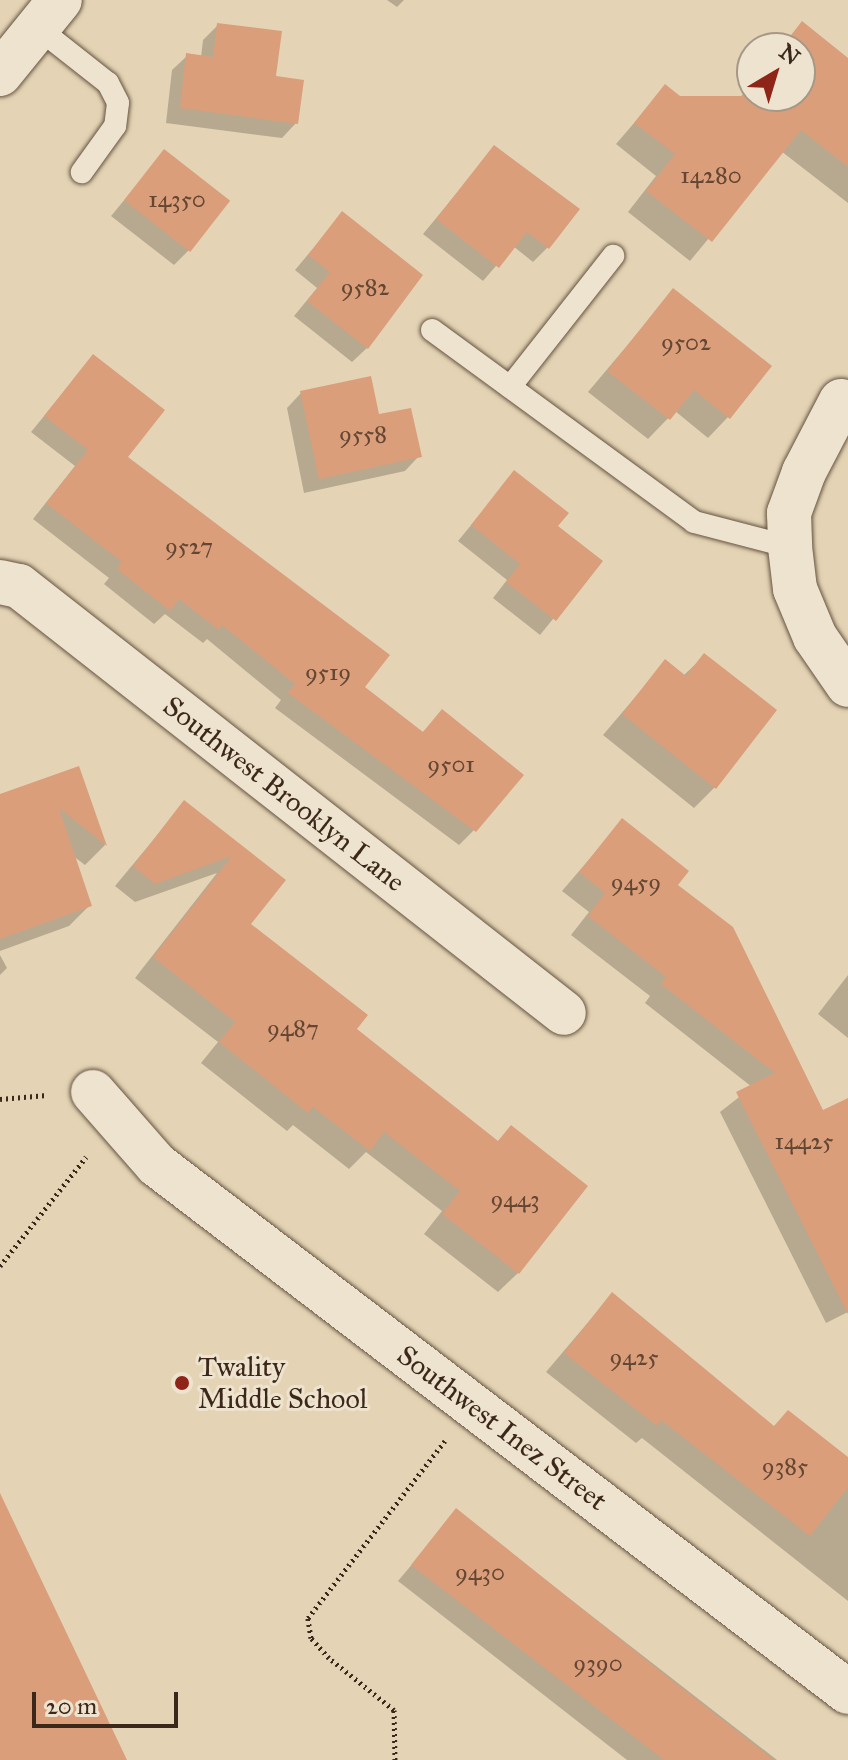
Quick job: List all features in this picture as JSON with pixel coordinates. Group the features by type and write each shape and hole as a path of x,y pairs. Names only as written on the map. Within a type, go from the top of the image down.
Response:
{"street":[{"path":"0,74 49,14"},
{"path":"841,401 794,499 790,547 795,589 815,637 848,685"},
{"name":"Southwest Brooklyn Lane","path":"0,582 19,586 564,1013"},
{"name":"Southwest Inez Street","path":"93,1092 157,1165 848,1692"}],"lane":[{"path":"49,14 108,83 118,103 115,126 82,172"},
{"path":"510,387 613,256"},
{"path":"432,330 694,522 790,547"}],"path":[{"path":"0,1266 52,1199"},
{"path":"395,1760 394,1710 329,1658 311,1638 308,1618 472,1405"}],"building":[{"path":"802,21 816,32 793,32"},
{"path":"217,23 282,31 276,76 304,80 298,124 180,108 186,53 213,57"},
{"path":"816,32 848,58 848,167 801,130 712,242 646,191 675,154 634,123 665,84 680,96 736,96 736,112 816,112"},
{"path":"494,145 580,209 549,249 527,232 499,268 436,219"},
{"path":"164,149 230,201 190,252 124,200"},
{"path":"342,211 423,275 368,349 307,301 330,272 308,255"},
{"path":"673,288 772,366 730,419 694,390 670,420 607,371"},
{"path":"93,354 165,410 128,457 390,655 365,687 423,732 442,709 524,775 476,832 288,693 295,684 222,625 219,630 179,599 170,611 117,569 122,562 46,503 88,450 44,416"},
{"path":"371,376 379,414 411,408 422,457 319,479 300,391"},
{"path":"514,470 569,513 558,526 603,561 556,621 506,582 520,564 471,525"},
{"path":"704,653 777,710 716,789 622,714 665,659 686,676"},
{"path":"79,766 107,846 59,808 92,906 0,939 0,794"},
{"path":"184,800 286,880 251,924 368,1015 357,1029 498,1141 511,1125 588,1186 519,1274 442,1214 460,1191 384,1132 370,1151 313,1107 308,1113 219,1042 235,1022 153,957 232,856 155,884 133,866"},
{"path":"622,818 689,871 678,885 733,927 823,1110 848,1098 848,1314 736,1092 775,1073 661,984 666,977 588,916 605,893 579,872"},
{"path":"612,1292 774,1426 788,1410 848,1457 848,1487 810,1536 661,1420 657,1426 564,1353"},
{"path":"0,1493 127,1760 0,1760"},
{"path":"456,1508 774,1760 664,1760 411,1565"}],"place":[{"name":"Twality Middle School","path":"182,1383"}]}
